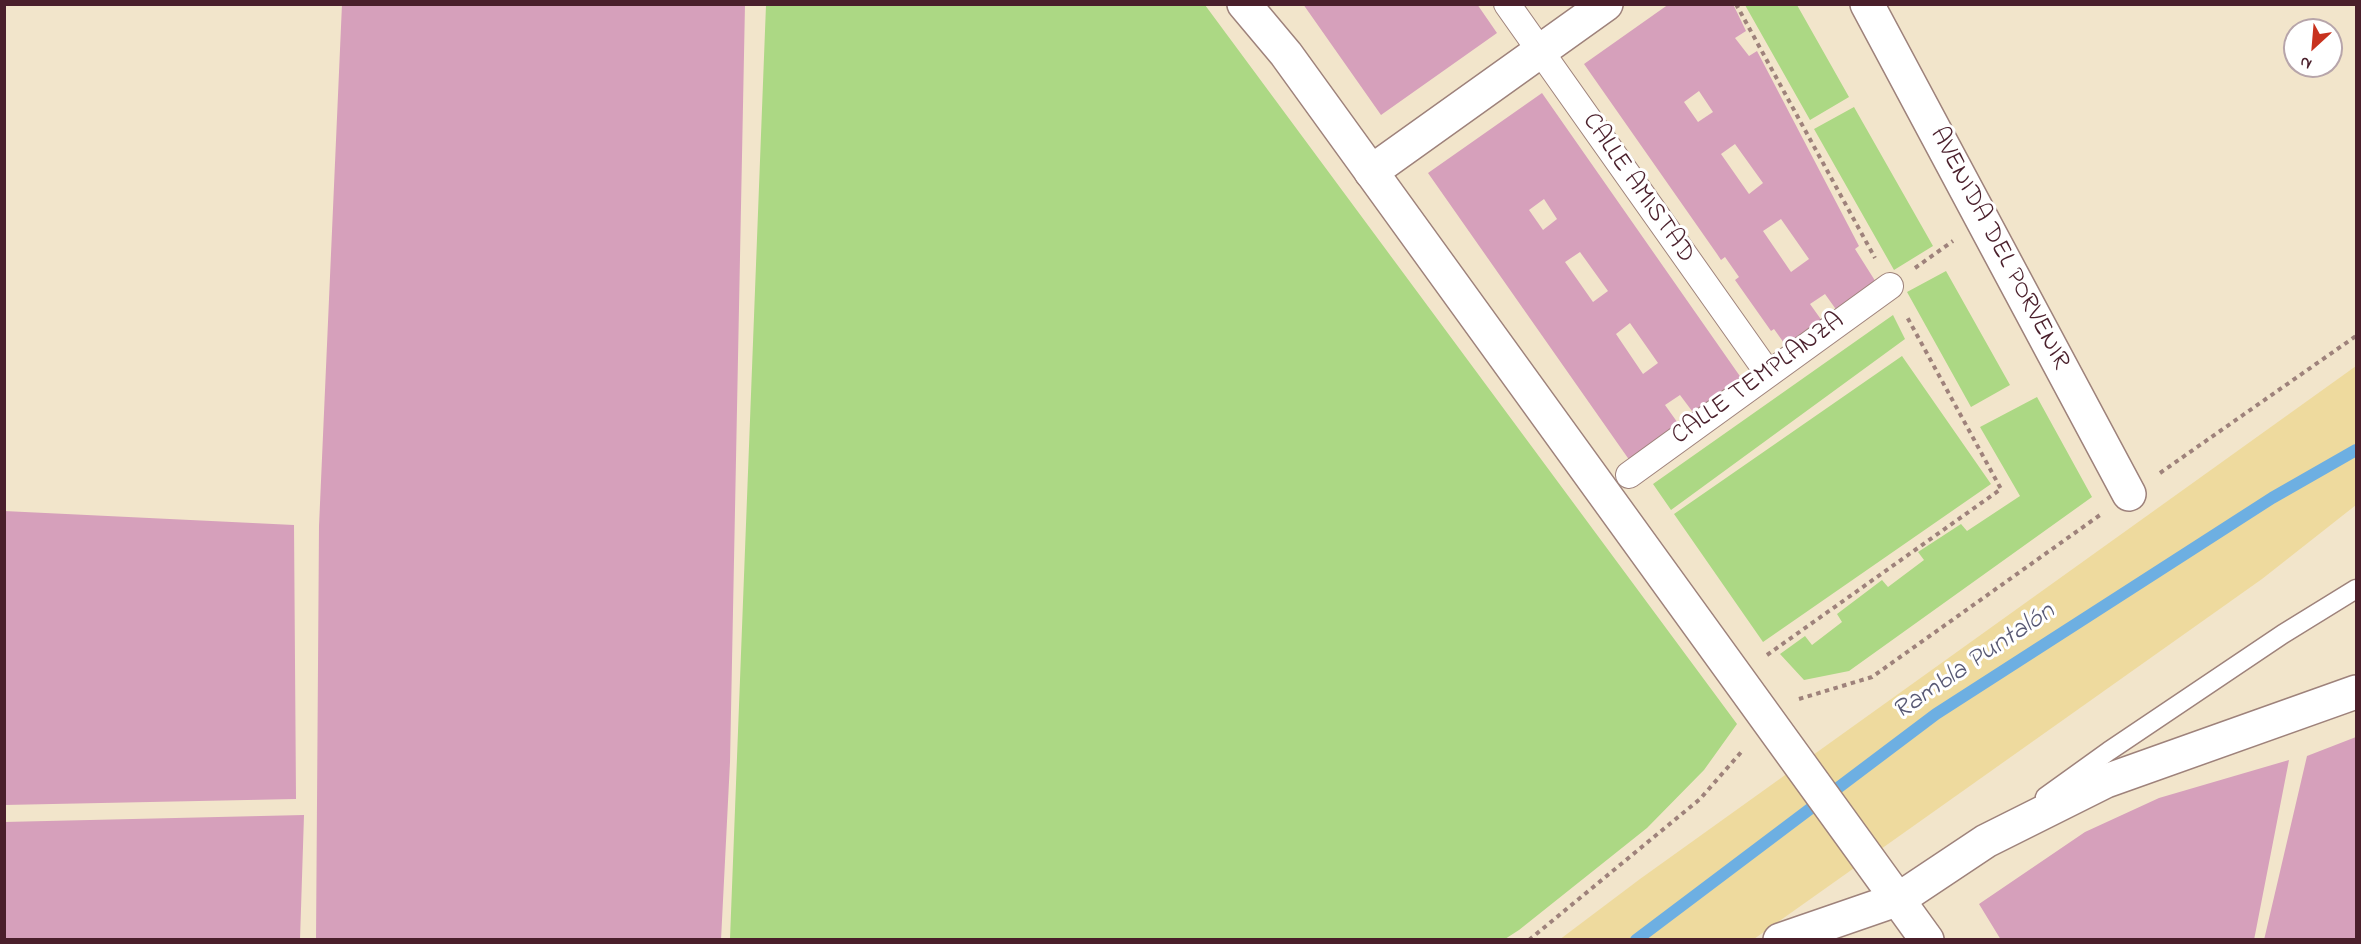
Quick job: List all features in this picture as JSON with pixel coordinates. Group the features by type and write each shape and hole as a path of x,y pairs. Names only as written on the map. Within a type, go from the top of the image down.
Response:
{"street":[{"path":"1244,4 1286,54 1927,939"},
{"name":"CALLE AMISTAD","path":"1507,4 1768,373"},
{"path":"1371,172 1606,4"},
{"name":"AVENIDA DEL PORVENIR","path":"1867,4 2129,494"},
{"name":"CALLE TEMPLANZA","path":"1629,475 1890,286"},
{"path":"1780,939 2106,781 2356,692"}],"lane":[{"path":"1986,841 2109,751 2283,634 2356,589"}],"path":[{"path":"1890,286 1982,220"},
{"path":"1529,939 1700,799 1774,725 1795,700 1872,677 2356,336"}],"green space":[{"path":"766,5 1205,5 1737,724 1704,770 1647,828 1505,939 730,939"},
{"path":"1745,5 1797,5 1849,97 1810,120"},
{"path":"1854,107 1933,246 1894,270 1814,129"},
{"path":"1946,271 2010,385 1971,407 1907,292"},
{"path":"1893,315 1905,339 1671,510 1653,484"},
{"path":"1902,356 1991,484 1763,642 1674,514"},
{"path":"2037,397 2092,497 1849,671 1804,680 1780,654 1805,636 1812,645 1842,622 1837,614 1882,580 1888,587 1924,560 1918,552 1961,524 1967,531 2020,496 1980,427"}],"sand":[{"path":"2356,366 2356,505 2262,579 1754,939 1559,940 1640,879"}],"building":[{"path":"342,4 745,4 730,762 721,940 316,940 319,526"},
{"path":"1303,4 1477,4 1497,33 1381,115"},
{"path":"1669,4 1733,4 1746,31 1735,38 1749,56 1757,51 1859,246 1855,249 1879,287 1840,315 1825,294 1810,304 1825,325 1789,350 1774,329 1771,331 1735,280 1739,277 1725,257 1721,260 1584,64","holes":["1699,91 1713,112 1698,122 1684,102","1735,144 1763,183 1749,194 1721,154","1781,219 1809,259 1791,272 1763,231"]},
{"path":"1542,93 1744,382 1695,415 1680,395 1665,405 1680,426 1630,461 1428,173","holes":["1544,199 1557,219 1543,230 1529,210","1580,252 1608,291 1593,302 1565,262","1630,323 1658,363 1643,374 1616,334"]},
{"path":"4,511 294,525 296,799 4,805"},
{"path":"2356,737 2356,940 2264,940 2307,756"},
{"path":"2289,760 2254,940 2001,940 1979,904 2085,832 2159,798"},
{"path":"304,815 300,940 4,940 4,822"}],"waterway":[{"name":"Rambla Puntalón","path":"1636,940 1936,714 2272,498 2356,450"}]}
